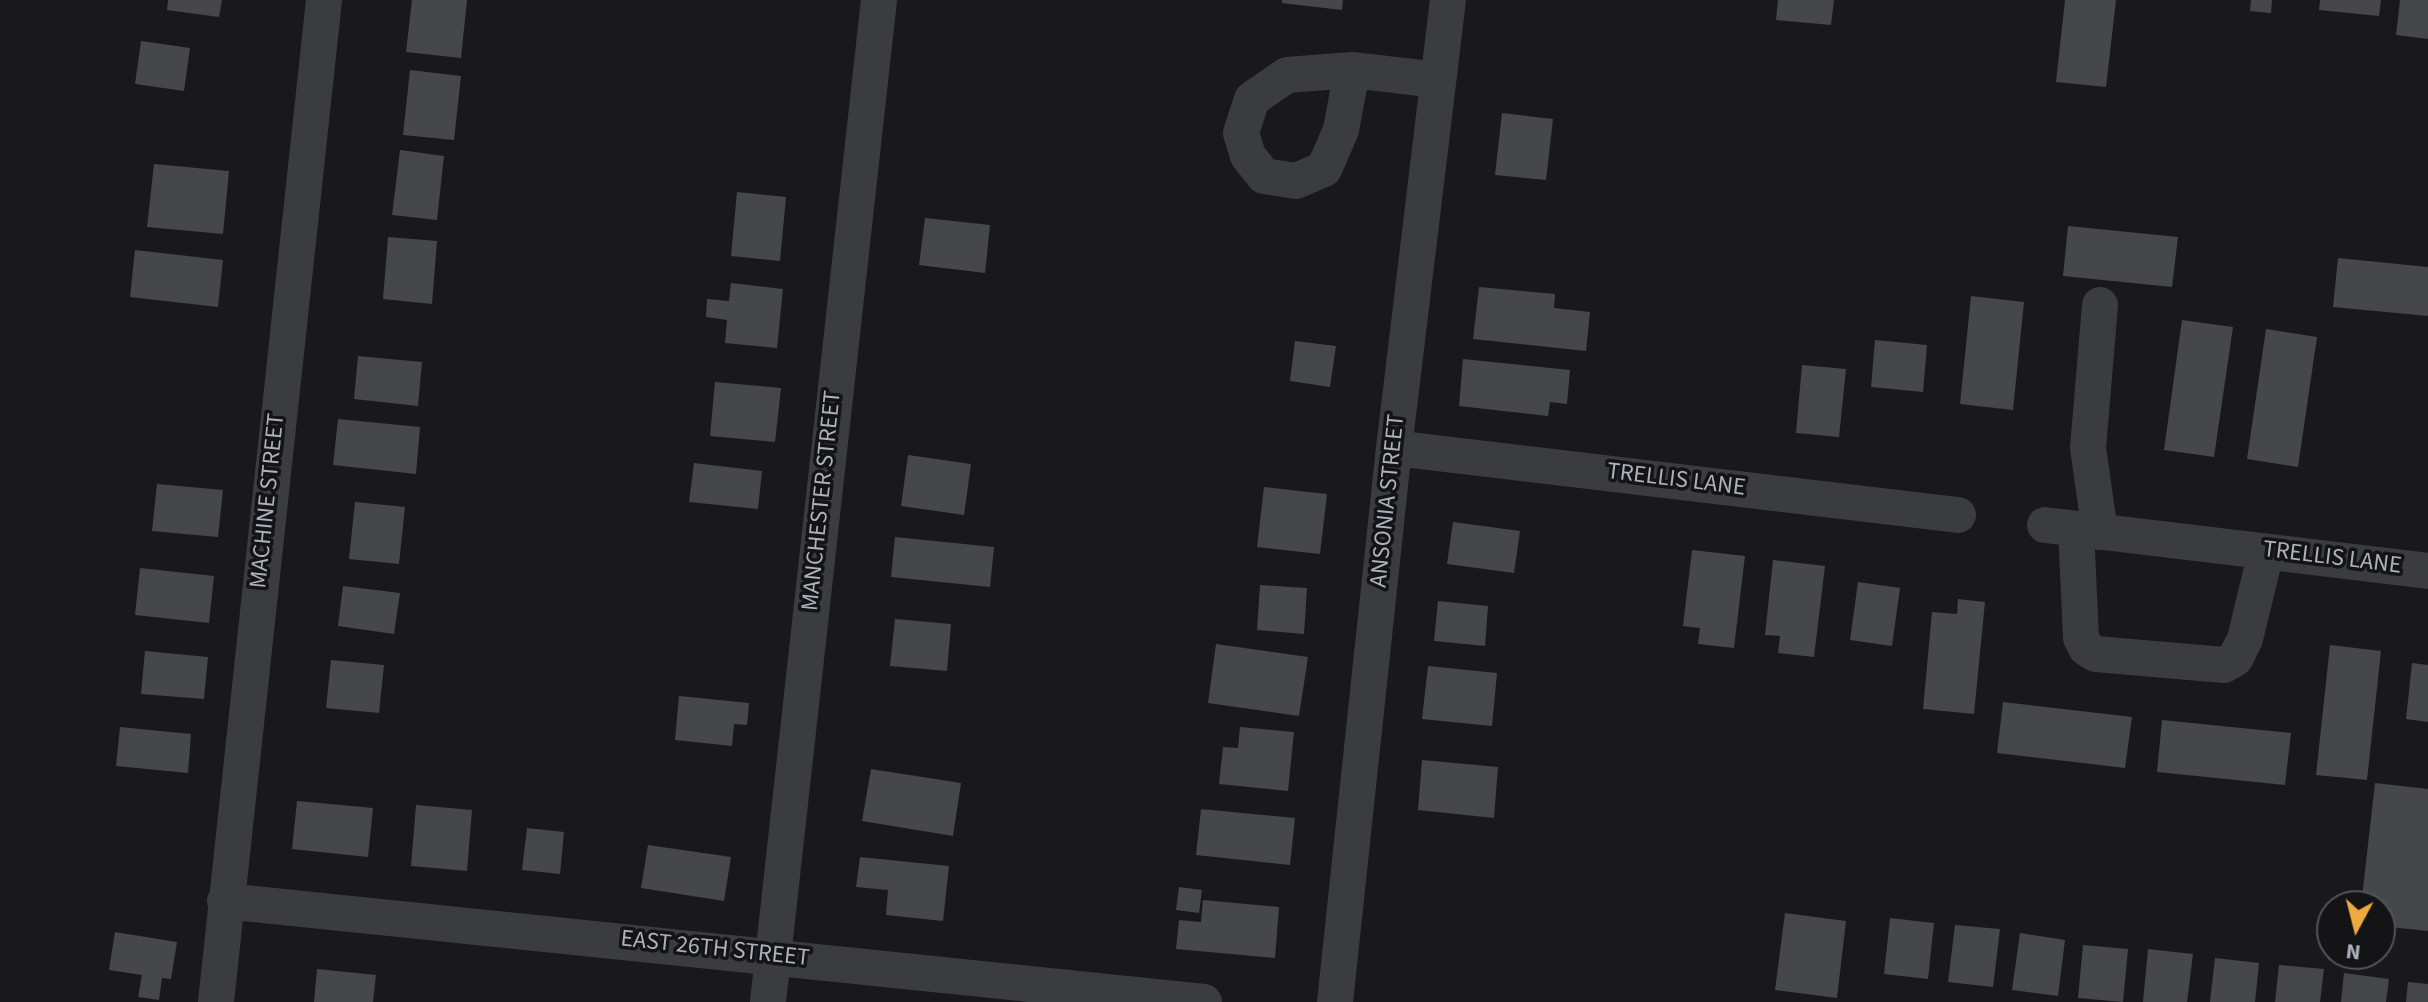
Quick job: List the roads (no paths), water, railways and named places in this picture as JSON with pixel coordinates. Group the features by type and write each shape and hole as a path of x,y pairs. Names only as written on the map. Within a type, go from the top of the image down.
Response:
{"street":[{"name":"MACHINE STREET","path":"216,1002 324,0"},
{"name":"MANCHESTER STREET","path":"768,1002 879,0"},
{"name":"ANSONIA STREET","path":"1335,1002 1394,448 1448,0"},
{"path":"1352,70 1438,80"},
{"path":"2100,305 2088,448 2074,529 2081,638 2086,648 2096,654 2224,665 2235,659 2245,639 2266,552"},
{"name":"TRELLIS LANE","path":"1394,448 1958,515"},
{"name":"TRELLIS LANE","path":"2074,529 2428,571"},
{"name":"EAST 26TH STREET","path":"225,901 1204,1002"}]}
